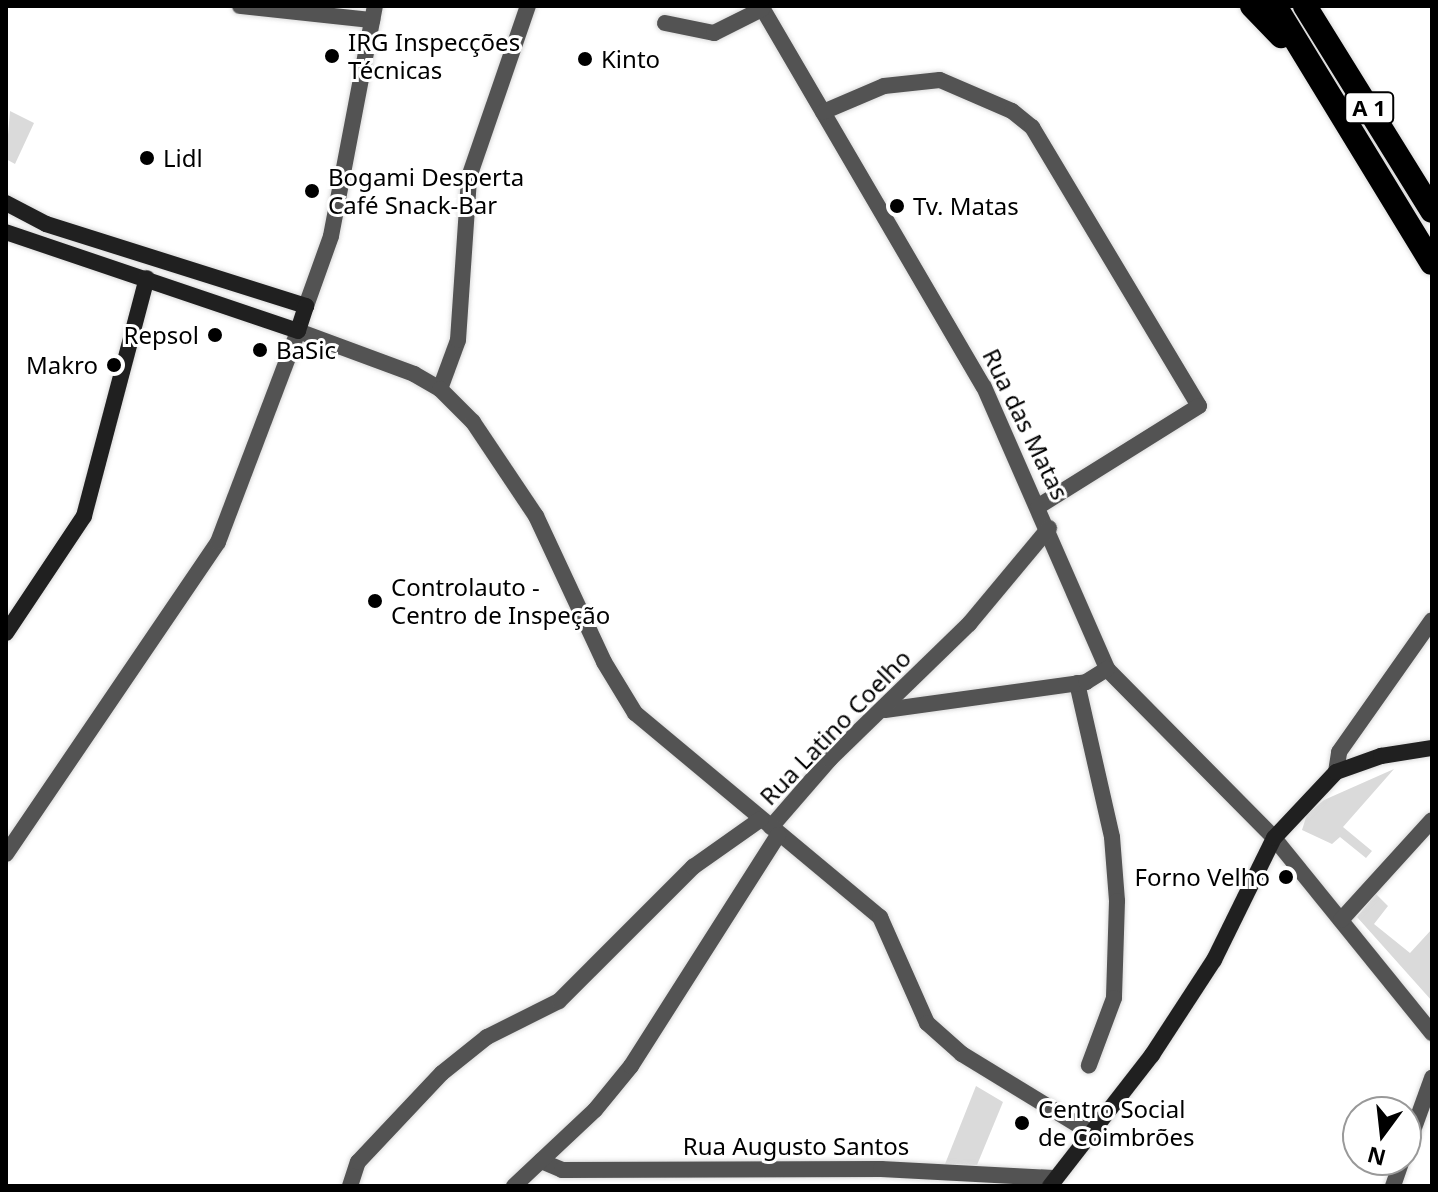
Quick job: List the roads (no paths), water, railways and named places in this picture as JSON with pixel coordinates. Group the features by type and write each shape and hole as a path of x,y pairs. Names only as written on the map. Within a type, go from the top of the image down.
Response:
{"highway":[{"path":"1252,6 1305,61"},
{"name":"A 1","path":"1275,6 1305,61 1432,263"},
{"name":"A 1","path":"1305,6 1432,211"}],"main road":[{"path":"6,203 46,224 306,306 298,331 6,232"},
{"path":"6,633 84,516 147,278"},
{"path":"1052,1182 1152,1055 1214,960 1274,838 1336,772 1381,756 1432,748"}],"street":[{"path":"240,6 373,13 331,236 306,306"},
{"path":"440,389 458,340 469,177 528,6"},
{"path":"665,23 714,33 762,8"},
{"name":"Rua das Matas","path":"762,8 984,387 1049,528 1107,669 1274,838 1432,1033"},
{"path":"823,112 884,86 940,80 1022,119 1032,127 1199,406 1039,506"},
{"path":"147,278 153,258"},
{"path":"6,854 218,542 298,331 440,389 473,422 505,468 558,562 604,662 635,713 880,917 927,1023 984,1068 1090,1132"},
{"name":"Rua Latino Coelho","path":"514,1186 595,1110 631,1066 770,827 830,759 885,710 969,624 1049,528"},
{"path":"1336,772 1339,752 1432,620"},
{"path":"885,710 1077,683 1107,669"},
{"path":"1077,683 1112,837 1117,901 1114,998 1089,1065"},
{"path":"1341,920 1432,820"},
{"path":"350,1186 358,1162 442,1073 487,1037 559,1001 693,867 770,827"},
{"path":"1422,1106 1432,1078"},
{"name":"Rua Augusto Santos","path":"541,1161 562,1170 881,1169 993,1180 1052,1182"}],"place":[{"name":"IRG Inspecções Técnicas","path":"332,56"},
{"name":"Kinto","path":"585,59"},
{"name":"Lidl","path":"147,158"},
{"name":"Bogami Desperta Café Snack-Bar","path":"312,191"},
{"name":"Tv. Matas","path":"897,206"},
{"name":"Repsol","path":"215,335"},
{"name":"BaSic","path":"260,350"},
{"name":"Makro","path":"114,365"},
{"name":"Controlauto - Centro de Inspeção","path":"375,601"},
{"name":"Forno Velho","path":"1286,877"},
{"name":"Centro Social de Coimbrões","path":"1022,1123"}]}
